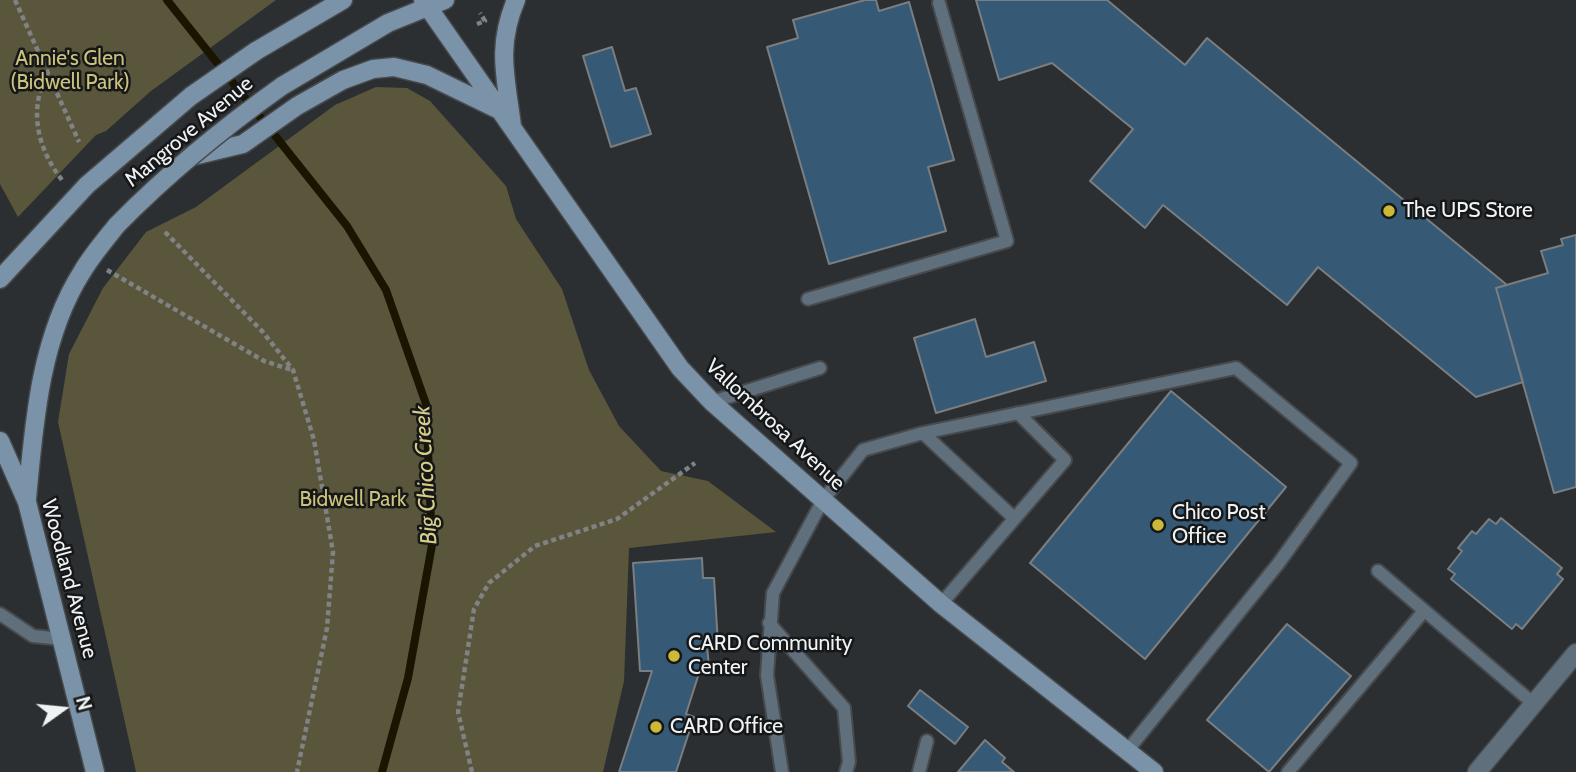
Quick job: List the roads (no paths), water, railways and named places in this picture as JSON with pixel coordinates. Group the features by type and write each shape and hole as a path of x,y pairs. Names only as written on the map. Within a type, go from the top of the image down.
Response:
{"street":[{"path":"307,19 316,0"},
{"name":"Mangrove Avenue","path":"0,279 81,191 191,96 256,51 343,0"},
{"name":"Mangrove Avenue","path":"27,502 42,380 61,314 80,273 117,225 155,186 189,157 282,86 388,23 425,4 445,0"},
{"path":"512,126 502,50 505,26 516,0"},
{"name":"Vallombrosa Avenue","path":"425,4 680,368 712,402 941,604 1148,770"},
{"path":"189,157 243,144 298,106 343,80 373,69 394,67 426,75 499,110"},
{"name":"Woodland Avenue","path":"0,441 27,502 95,772"},
{"path":"1477,772 1576,653"}],"lane":[{"path":"808,299 1007,241 939,3"},
{"path":"712,402 820,368"},
{"path":"782,772 767,675 773,593 823,500 863,450 923,433 1236,368 1351,463 1278,564 1127,751"},
{"path":"941,604 1066,460 1018,414"},
{"path":"923,433 1014,518"},
{"path":"1378,571 1534,704"},
{"path":"1288,772 1424,611"},
{"path":"0,614 33,636 61,639"},
{"path":"769,623 844,708 849,762 846,772"},
{"path":"919,772 927,741"}],"waterway":[{"name":"Big Chico Creek","path":"167,0 347,226 386,290 426,404 432,545 408,678 382,772"}],"place":[{"name":"The UPS Store","path":"1389,211"},
{"name":"Chico Post Office","path":"1158,525"},
{"name":"CARD Community Center","path":"674,656"},
{"name":"CARD Office","path":"656,727"}],"park label":[{"name":"Annie's Glen (Bidwell Park)","path":"70,71"},
{"name":"Bidwell Park","path":"353,500"}]}
